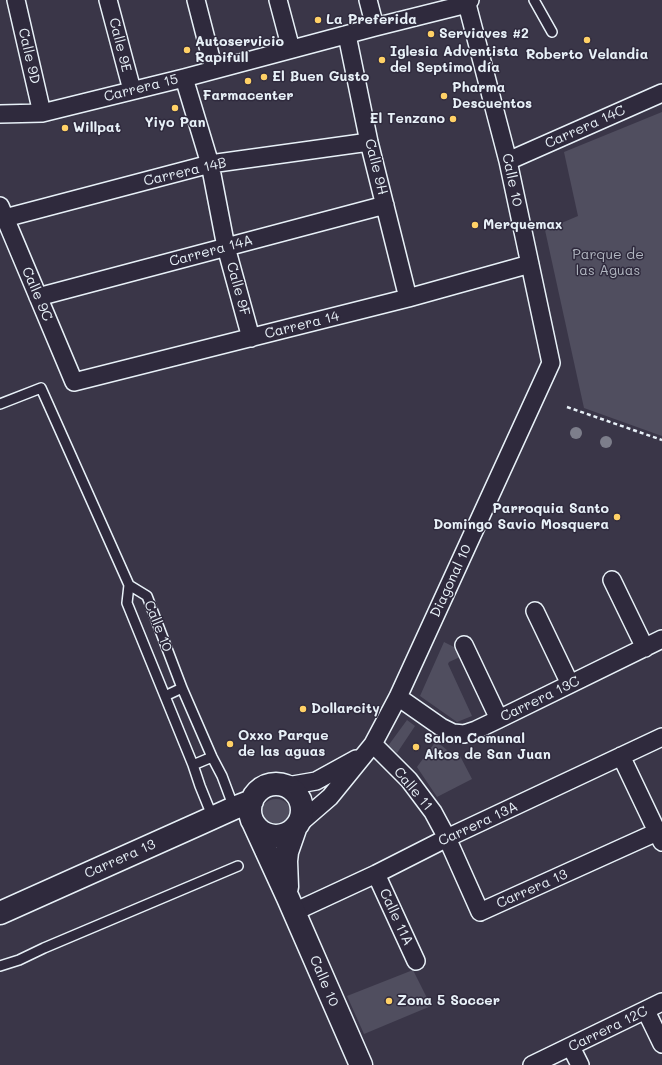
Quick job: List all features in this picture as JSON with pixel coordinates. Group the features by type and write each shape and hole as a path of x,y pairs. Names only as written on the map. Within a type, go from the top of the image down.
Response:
{"street":[{"name":"Calle 9D","path":"16,0 42,113"},
{"name":"Calle 9E","path":"108,0 132,90"},
{"path":"196,0 214,70"},
{"path":"278,0 292,49"},
{"path":"368,0 375,27"},
{"name":"Carrera 15","path":"0,114 42,113 184,78 468,2"},
{"name":"Calle 10","path":"468,2 508,162 551,362"},
{"name":"Calle 9H","path":"347,35 369,142 408,298"},
{"name":"Calle 9F","path":"184,78 210,164 226,247 250,338"},
{"name":"Carrera 14C","path":"508,162 662,93"},
{"name":"Carrera 14B","path":"2,212 210,164 369,142"},
{"name":"Carrera 14A","path":"38,296 385,205"},
{"name":"Calle 9C","path":"2,212 74,382"},
{"name":"Carrera 14","path":"74,382 408,298 530,264"},
{"name":"Diagonal 10","path":"297,826 330,797 370,748 398,697 551,362"},
{"path":"612,580 645,648"},
{"path":"535,611 570,684"},
{"name":"Carrera 13C","path":"398,697 441,727 453,733 464,734 499,719 662,639"},
{"path":"464,645 499,719"},
{"name":"Carrera 13A","path":"291,905 376,874 447,838 662,737"},
{"path":"287,786 293,790 301,802 303,809 297,826 287,834 278,837 268,836 260,831 246,810 259,791 269,785 275,784 287,786 316,781 370,748"},
{"name":"Calle 11","path":"370,748 409,780 433,812 447,838"},
{"path":"621,756 660,837"},
{"name":"Calle 10","path":"246,810 291,905 361,1065"},
{"name":"Carrera 13","path":"0,913 213,818 246,810"},
{"name":"Calle 10","path":"291,905 286,861 289,845 297,826"},
{"name":"Carrera 13","path":"447,838 480,912 660,837"},
{"name":"Calle 11A","path":"376,874 416,961"},
{"name":"Carrera 12C","path":"532,1065 662,1002"},
{"path":"646,1011 662,1044"},
{"path":"571,1047 580,1065"}],"lane":[{"path":"534,0 552,32"},
{"path":"0,404 41,388 129,585 127,603 213,818"},
{"name":"Calle 10","path":"129,585 147,596 182,688 212,757 222,776 246,810"},
{"path":"165,696 182,688"},
{"path":"193,765 212,757"},
{"path":"0,966 19,960 238,866"}],"path":[{"path":"567,407 662,440"}],"green space":[{"name":"Parque de las Aguas","path":"662,112 662,436 584,408 545,230 578,216 564,152"},
{"path":"444,642 454,647 460,657 449,662 448,664 472,716 457,722 420,696"},
{"path":"407,720 415,726 397,753 388,746"},
{"path":"436,741 453,755 458,752 472,779 437,797 417,767"},
{"path":"276,799 287,804 292,815 287,826 276,831 265,826 260,815 265,804"},
{"name":"Zona 5 Soccer","path":"413,970 431,1006 364,1034 347,996"}],"place":[{"name":"La Preferida","path":"318,20"},
{"name":"Serviaves #2","path":"431,34"},
{"name":"Roberto Velandia","path":"587,40"},
{"name":"Autoservicio Rapifull","path":"187,50"},
{"name":"Iglesia Adventista del Septimo día","path":"382,60"},
{"name":"El Buen Gusto","path":"264,77"},
{"name":"Farmacenter","path":"248,81"},
{"name":"Pharma Descuentos","path":"444,96"},
{"name":"Yiyo Pan","path":"175,108"},
{"name":"El Tenzano","path":"453,119"},
{"name":"Willpat","path":"65,128"},
{"name":"Merquemax","path":"475,225"},
{"name":"Parroquia Santo Domingo Savio Mosquera","path":"617,517"},
{"name":"Dollarcity","path":"303,709"},
{"name":"Oxxo Parque de las aguas","path":"230,744"},
{"name":"Salon Comunal Altos de San Juan","path":"416,747"},
{"name":"Zona 5 Soccer","path":"389,1001"}]}
